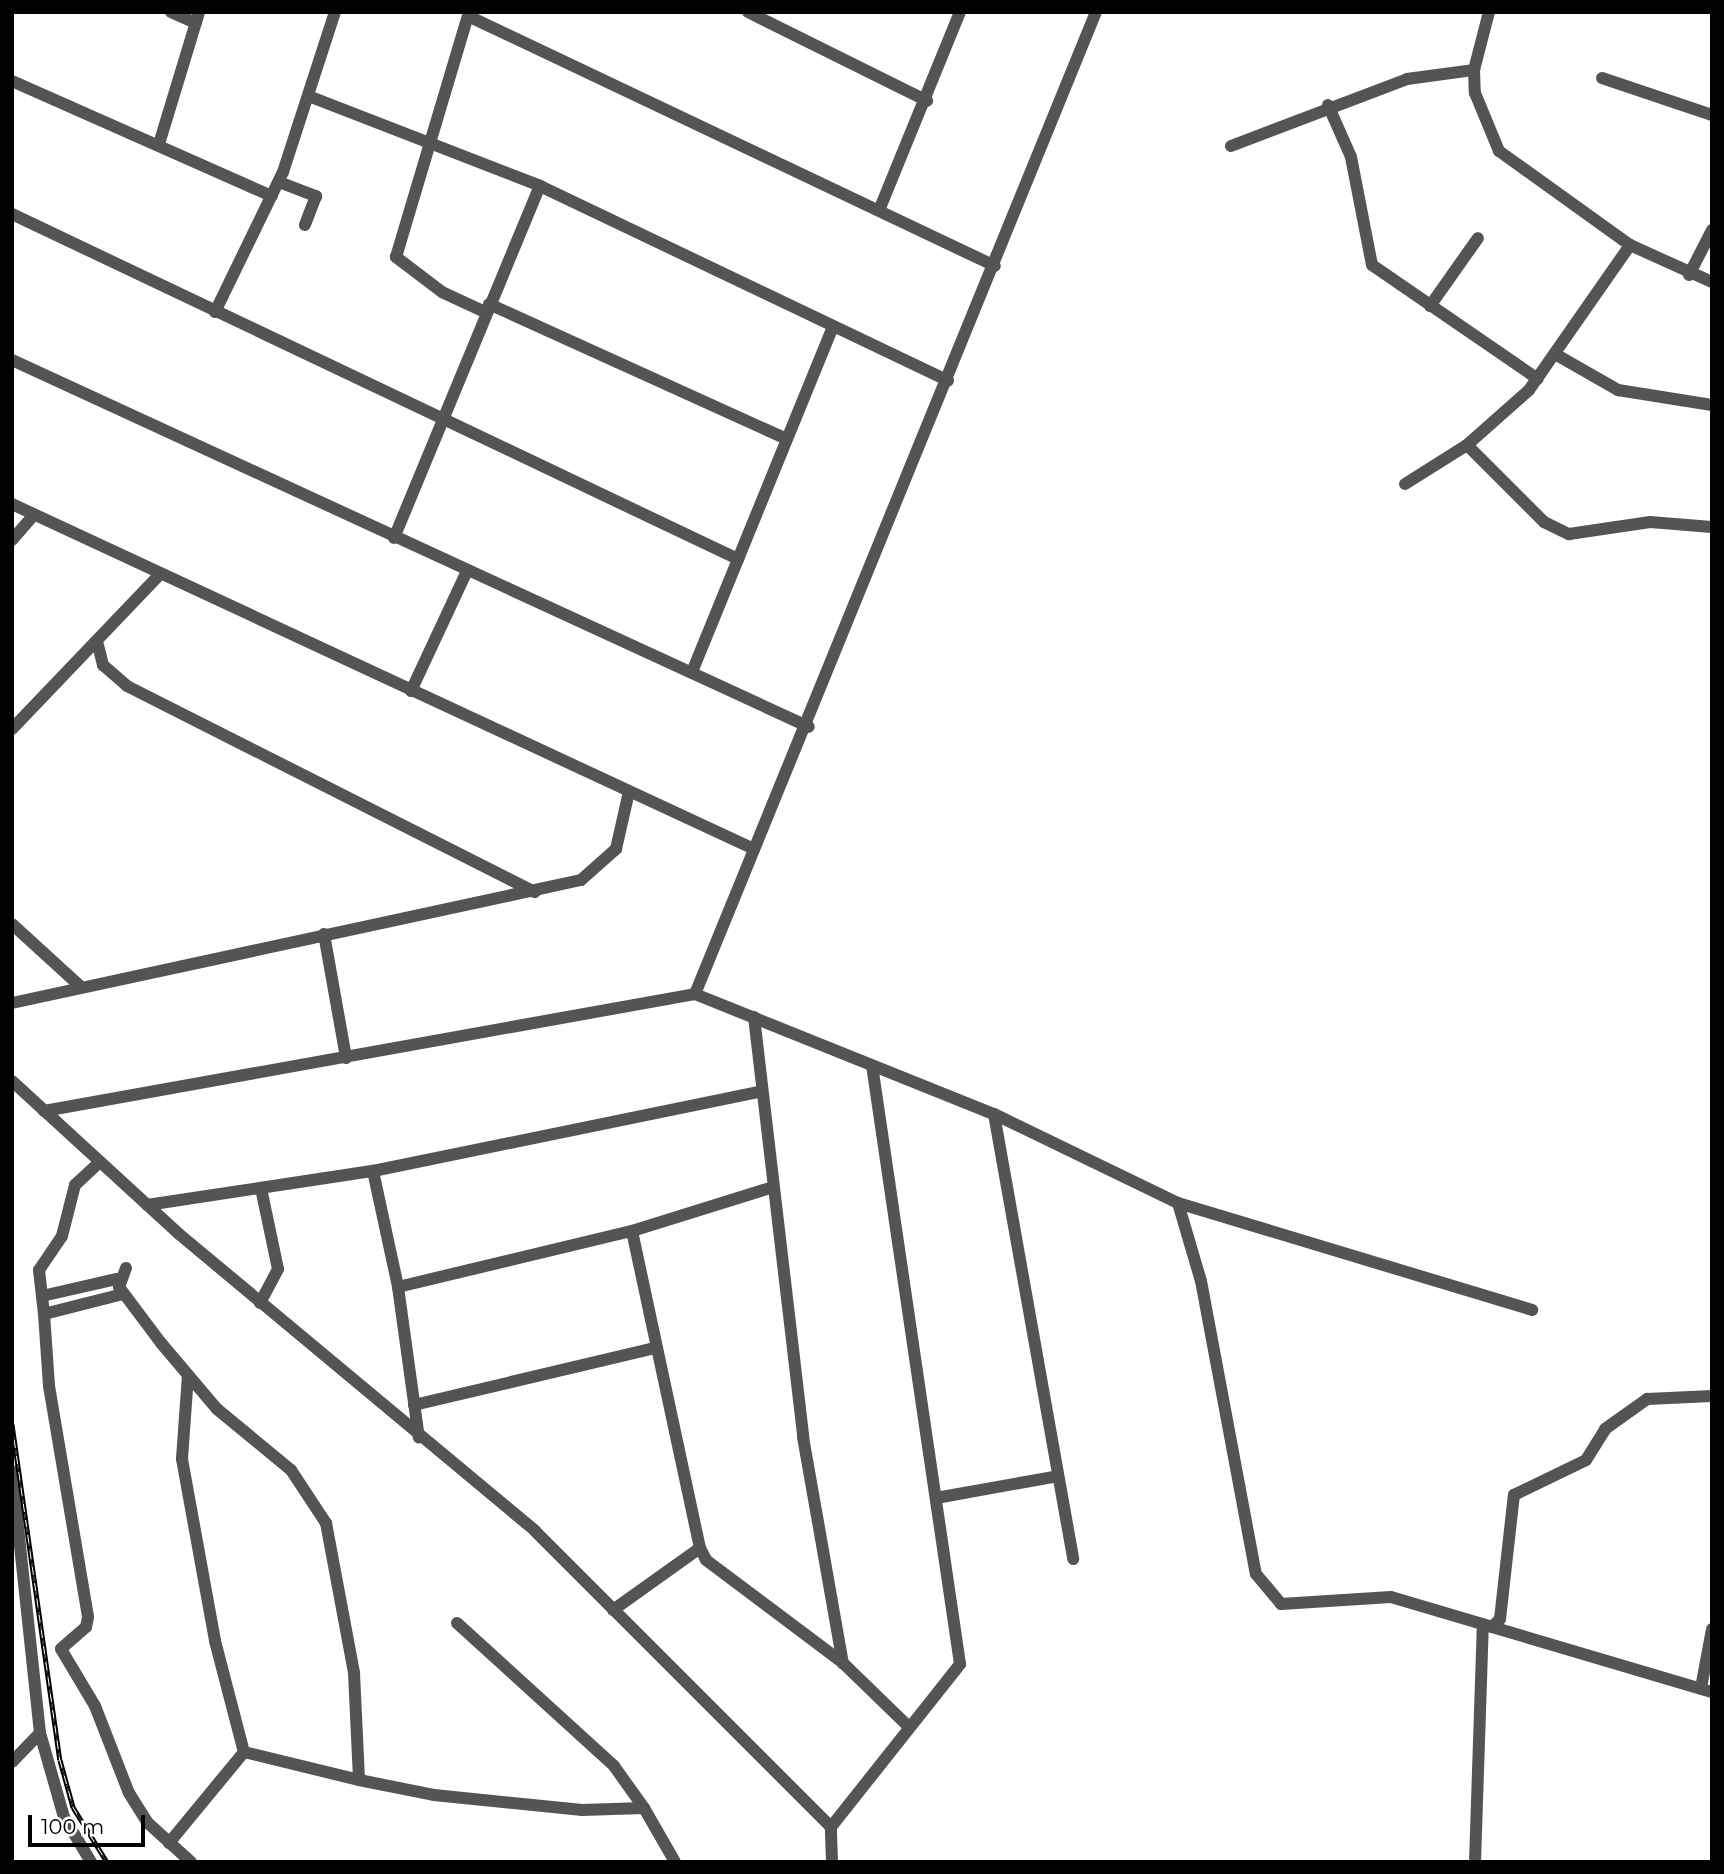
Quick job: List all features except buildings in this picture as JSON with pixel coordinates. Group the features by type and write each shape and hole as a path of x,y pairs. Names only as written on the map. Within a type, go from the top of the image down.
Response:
{"street":[{"path":"159,144 198,18 171,12"},
{"path":"215,312 279,182 311,97 335,12"},
{"path":"748,12 928,101"},
{"path":"880,208 928,101 960,12"},
{"path":"695,994 754,849 808,727 1096,12"},
{"path":"1489,12 1474,70 1480,115 1499,151 1630,245 1689,275 1712,282"},
{"path":"787,439 487,308 442,292 396,257 433,142 469,14 880,208 995,266"},
{"path":"1231,146 1328,105 1407,79 1474,70"},
{"path":"1602,78 1712,116"},
{"path":"12,81 272,196"},
{"path":"311,97 433,142 540,186 948,381"},
{"path":"1328,105 1351,158 1366,253 1381,274 1538,379"},
{"path":"279,182 316,196 305,225"},
{"path":"394,538 487,308 540,186"},
{"path":"12,214 738,559"},
{"path":"1689,275 1712,230"},
{"path":"1430,306 1478,238"},
{"path":"1405,484 1467,445 1538,379 1630,245"},
{"path":"692,672 833,327"},
{"path":"1555,354 1618,390 1712,405"},
{"path":"12,360 466,573 692,672 808,727"},
{"path":"1467,445 1544,522 1569,534 1650,522 1712,527"},
{"path":"12,504 754,849"},
{"path":"12,540 34,515"},
{"path":"411,691 466,573"},
{"path":"12,729 98,645 160,574"},
{"path":"98,645 103,665 127,686 535,892"},
{"path":"12,1003 80,986 535,892 581,880 602,867 617,849 629,792"},
{"path":"12,924 80,986"},
{"path":"324,934 346,1058"},
{"path":"44,1111 695,994 994,1114 1178,1203 1532,1310"},
{"path":"754,1017 759,1091 803,1437 843,1663"},
{"path":"832,1862 831,1827 907,1725 960,1664 872,1065"},
{"path":"12,1081 147,1205 260,1303 419,1438 535,1531 831,1827"},
{"path":"147,1205 373,1171 759,1091"},
{"path":"994,1114 1073,1559"},
{"path":"100,1162 75,1185 62,1237 39,1270 49,1385 88,1617 86,1627 61,1649 95,1706 130,1793 169,1843 191,1862"},
{"path":"373,1171 398,1287 419,1438"},
{"path":"398,1287 632,1231 773,1187"},
{"path":"260,1303 278,1269 261,1188"},
{"path":"1178,1203 1201,1280 1234,1477 1256,1574 1266,1592 1281,1604 1391,1597 1706,1690 1712,1629"},
{"path":"632,1231 699,1548 706,1560 843,1663 907,1725"},
{"path":"42,1296 117,1279 126,1268"},
{"path":"117,1279 123,1294 217,1409 292,1470 326,1523 354,1673 359,1780"},
{"path":"44,1314 123,1294"},
{"path":"414,1405 655,1348"},
{"path":"188,1375 182,1459 215,1641 244,1752"},
{"path":"1488,1627 1500,1619 1514,1495 1586,1460 1605,1429 1634,1406 1652,1397 1712,1396"},
{"path":"12,1471 17,1609 40,1733 46,1762 80,1856 91,1862"},
{"path":"936,1498 1058,1476"},
{"path":"613,1609 699,1548"},
{"path":"457,1623 614,1766 644,1808 676,1862"},
{"path":"1475,1862 1488,1627"},
{"path":"15,1761 40,1733"},
{"path":"169,1843 244,1752"},
{"path":"244,1752 434,1795 582,1810 644,1808"},
{"path":"15,1761 46,1762"}],"railway":[{"path":"12,1424 60,1760 73,1807 107,1862"}]}
